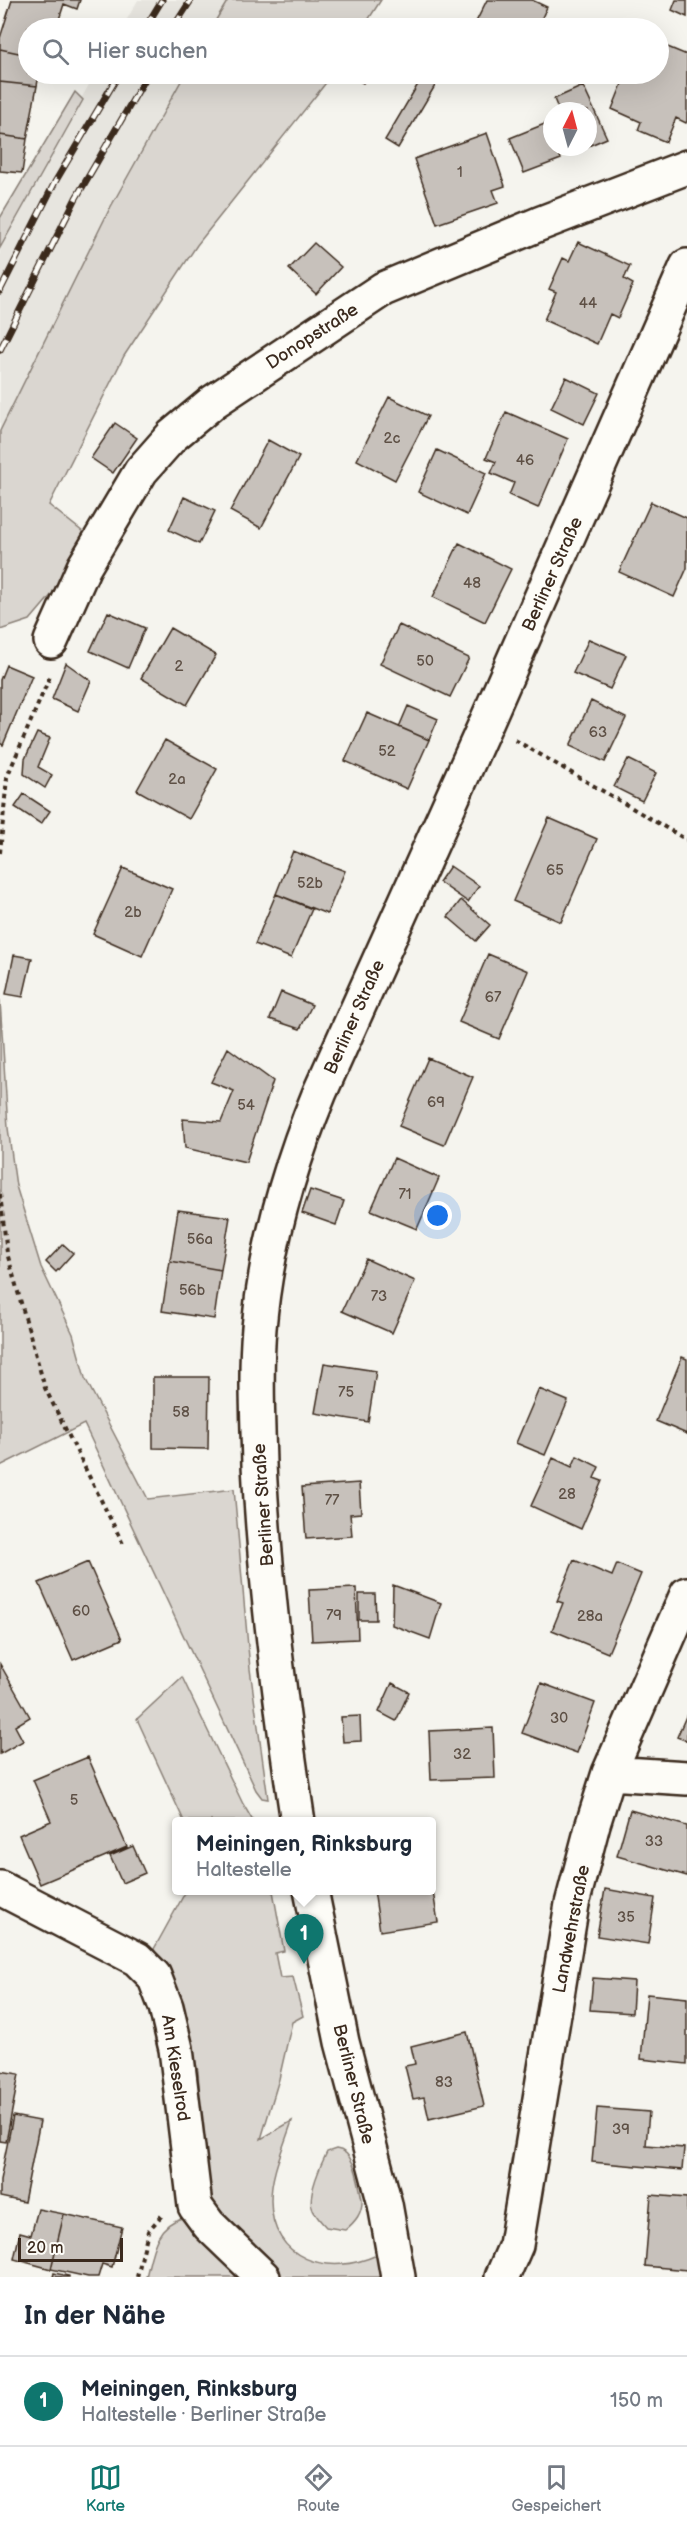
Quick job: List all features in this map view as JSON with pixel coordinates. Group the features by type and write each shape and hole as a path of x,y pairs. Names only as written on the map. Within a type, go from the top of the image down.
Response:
{"street":[{"name":"Donopstraße","path":"51,641 84,567 141,471 172,436 213,402 383,289 539,224 687,168"},
{"name":"Berliner Straße","path":"297,1817 273,1641 261,1510 259,1328 272,1245 300,1141 320,1092 486,723 687,266"},
{"name":"Landwehrstraße","path":"502,2277 516,2245 572,1904 609,1773 687,1594"},
{"path":"609,1773 687,1778"},
{"name":"Am Kieselrod","path":"0,1888 137,1959 154,1976 166,2007 176,2049 195,2206"},
{"name":"Berliner Straße","path":"312,1895 342,2042 385,2204 398,2277"},
{"path":"195,2206 209,2225 263,2277"}],"path":[{"path":"0,853 7,777 56,663 51,641"},
{"path":"486,723 687,840"},
{"path":"0,1194 7,1253 45,1388 123,1544"},
{"path":"136,2277 148,2231 160,2215 176,2207 195,2206"}],"shaded area":[{"path":"138,0 228,0 217,18 128,18"},
{"path":"228,0 381,0 369,18 217,18"},
{"path":"89,84 179,84 109,210 0,431 0,249 36,178"},
{"path":"179,84 325,84 197,245 124,356 49,505 88,536 65,579 30,620 0,630 0,431 109,210"},
{"path":"75,92 83,100 0,248 0,218"},
{"path":"0,1000 8,1128 16,1186 41,1267 73,1334 85,1378 148,1499 234,1489 250,1669 268,1799 262,1798 256,1790 84,1424 0,1466"},
{"path":"182,1677 251,1817 182,1817 137,1719"},
{"path":"184,1895 274,1895 284,1951 275,1953 280,1978 293,1977 303,2016 292,2022 279,2079 261,2139 292,2121 273,2180 271,2200 274,2221 281,2237 292,2250 306,2259 340,2264 377,2255 384,2277 276,2277 211,2203 205,2177 198,2071 179,1999 154,1949"},
{"path":"336,2149 343,2151 352,2161 362,2199 358,2217 345,2230 326,2227 314,2213 311,2201 324,2157 327,2152"},
{"path":"182,2218 190,2218 250,2277 146,2277 160,2233"}],"building":[{"path":"12,0 80,0 77,9 64,4 60,18 18,18 18,53 0,49 0,38"},
{"path":"487,0 532,0 547,7 542,18 478,18"},
{"path":"676,0 687,0 687,17 672,10"},
{"path":"669,48 687,55 687,121 686,123 676,118 666,142 638,130 641,122 612,109 622,84 669,84"},
{"path":"0,49 18,53 18,84 0,82"},
{"path":"0,82 37,86 27,139 0,135"},
{"path":"418,84 436,84 398,148 385,140"},
{"path":"583,86 590,102 555,102 554,99"},
{"path":"597,116 607,138 597,142"},
{"path":"543,125 543,156 560,156 561,159 524,173 510,138"},
{"path":"487,133 505,186 493,190 498,203 437,224 414,159"},
{"path":"0,135 27,139 22,173 0,171"},
{"path":"578,242 630,266 624,279 633,284 618,318 610,314 597,344 544,320 556,292 549,289 563,258 569,261"},
{"path":"314,243 341,267 316,294 289,269"},
{"path":"566,377 599,393 584,424 551,408"},
{"path":"389,397 428,416 395,480 357,460"},
{"path":"506,412 568,439 538,508 509,495 514,483 491,473 496,462 486,458"},
{"path":"115,423 137,438 113,473 91,458"},
{"path":"268,440 299,457 261,528 230,511"},
{"path":"437,450 486,473 467,515 418,492"},
{"path":"184,497 215,511 199,544 169,530"},
{"path":"651,502 687,518 687,568 674,597 619,572"},
{"path":"459,543 511,569 485,622 433,597"},
{"path":"108,612 145,628 128,668 90,651"},
{"path":"399,625 469,658 450,697 380,664"},
{"path":"170,628 216,655 187,705 141,678"},
{"path":"589,639 626,655 610,689 573,673"},
{"path":"66,663 91,681 78,711 52,699"},
{"path":"6,665 32,676 3,745 0,743 0,680"},
{"path":"591,701 626,718 605,762 570,746"},
{"path":"408,706 438,719 429,740 399,727"},
{"path":"367,713 429,740 407,789 345,761"},
{"path":"37,733 50,738 38,767 52,775 45,788 24,774 25,759"},
{"path":"165,740 217,769 189,819 137,790"},
{"path":"628,759 656,773 642,801 614,787"},
{"path":"24,794 50,811 41,824 15,807"},
{"path":"549,818 597,839 561,922 513,901"},
{"path":"293,851 345,871 327,914 276,894"},
{"path":"450,866 479,886 468,902 439,882"},
{"path":"123,868 172,889 142,956 93,934"},
{"path":"276,894 312,909 291,958 255,944"},
{"path":"461,900 490,925 476,941 448,917"},
{"path":"488,954 528,971 499,1039 459,1022"},
{"path":"14,955 32,958 23,997 6,994"},
{"path":"281,992 312,1005 300,1029 270,1019"},
{"path":"228,1048 273,1081 246,1162 185,1148 183,1119 221,1122 234,1091 211,1082"},
{"path":"428,1058 473,1077 444,1145 399,1126"},
{"path":"394,1158 439,1178 417,1229 371,1210"},
{"path":"310,1190 344,1201 336,1225 302,1213"},
{"path":"178,1210 230,1217 221,1270 170,1261"},
{"path":"63,1244 73,1253 56,1272 46,1262"},
{"path":"366,1259 415,1281 392,1333 342,1311"},
{"path":"170,1261 221,1270 214,1319 162,1311"},
{"path":"682,1357 687,1359 687,1434 656,1421"},
{"path":"324,1363 376,1371 368,1422 315,1413"},
{"path":"153,1377 209,1377 208,1449 153,1448"},
{"path":"539,1389 568,1401 545,1455 516,1443"},
{"path":"577,1456 599,1467 594,1478 602,1481 581,1529 531,1506 553,1458 572,1467"},
{"path":"359,1483 361,1513 350,1514 352,1536 306,1539 302,1487"},
{"path":"574,1560 612,1576 617,1564 641,1574 608,1653 552,1630 563,1603 557,1601"},
{"path":"88,1562 122,1639 73,1660 39,1583"},
{"path":"393,1585 441,1603 430,1639 392,1625"},
{"path":"356,1588 358,1639 312,1641 309,1590"},
{"path":"359,1594 375,1594 376,1620 359,1620"},
{"path":"0,1664 30,1717 15,1726 23,1741 0,1754"},
{"path":"392,1683 409,1692 396,1721 379,1712"},
{"path":"541,1683 595,1703 577,1753 522,1733"},
{"path":"687,1714 687,1741 677,1737"},
{"path":"360,1716 361,1741 343,1742 341,1717"},
{"path":"493,1728 495,1778 431,1780 429,1731"},
{"path":"88,1757 127,1847 40,1884 19,1835 51,1821 33,1780"},
{"path":"630,1810 687,1826 687,1876 617,1856"},
{"path":"133,1846 145,1873 122,1883 110,1856"},
{"path":"605,1889 655,1898 648,1944 597,1936"},
{"path":"375,1895 434,1895 438,1922 380,1931"},
{"path":"593,1978 634,1981 632,2013 590,2010"},
{"path":"647,1994 687,1998 687,2064 641,2059"},
{"path":"467,2032 484,2106 429,2119 424,2097 413,2099 405,2066 415,2064 411,2046"},
{"path":"0,2071 19,2074 6,2142 0,2141"},
{"path":"597,2108 649,2112 646,2145 684,2148 682,2170 592,2162"},
{"path":"13,2116 40,2121 24,2202 0,2197 0,2180"},
{"path":"651,2195 687,2198 687,2270 645,2266"},
{"path":"38,2209 64,2214 51,2269 14,2259 20,2232 31,2235"},
{"path":"64,2214 122,2227 112,2267 102,2264 98,2277 51,2269"},
{"path":"54,2273 69,2276 69,2277 53,2277"}],"railway":[{"path":"151,18 162,0"},
{"path":"179,18 191,0"},
{"path":"0,291 55,182 113,84"},
{"path":"0,350 76,198 142,84"}],"place":[{"name":"Meiningen, Rinksburg","path":"304,1964"}]}
